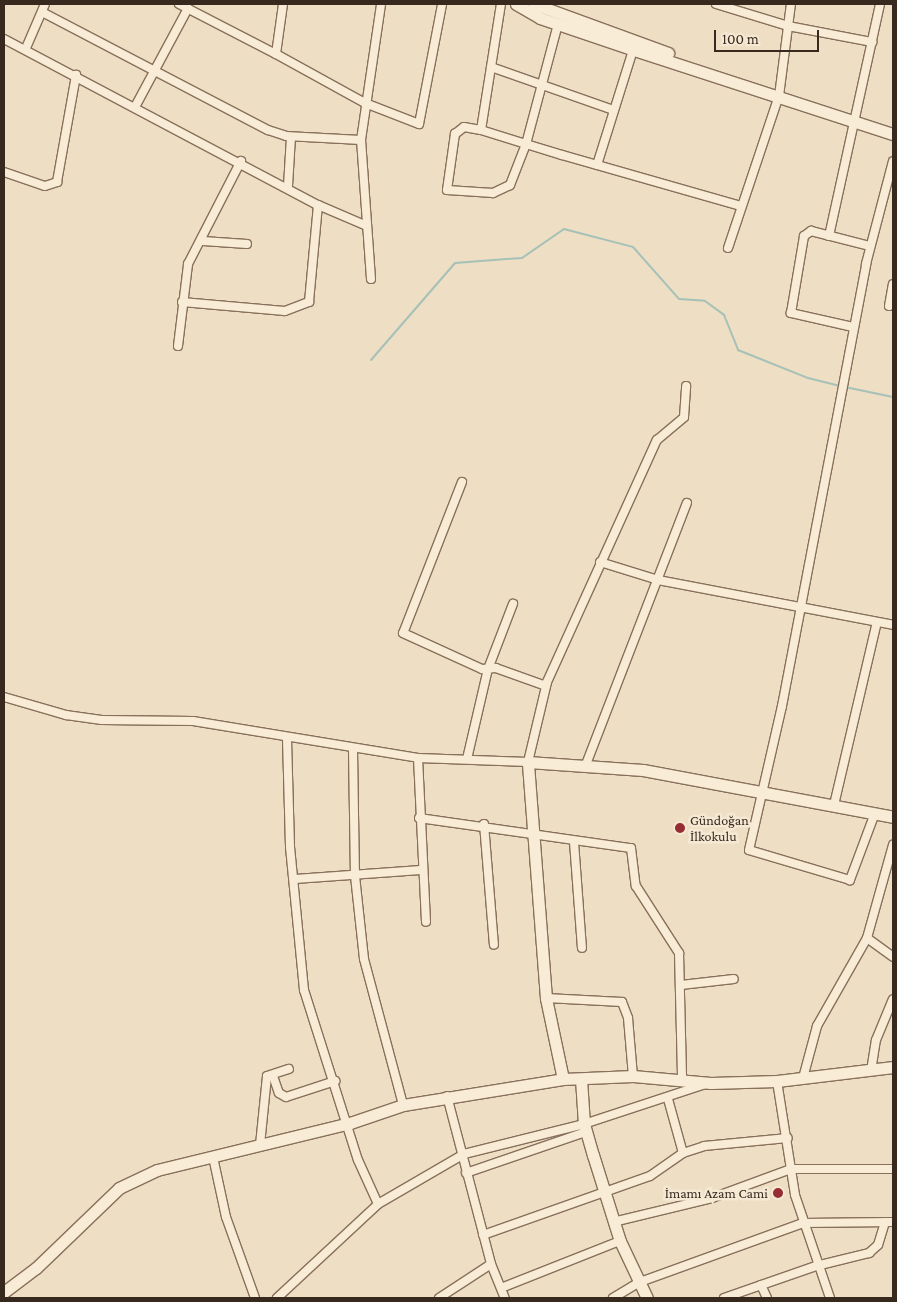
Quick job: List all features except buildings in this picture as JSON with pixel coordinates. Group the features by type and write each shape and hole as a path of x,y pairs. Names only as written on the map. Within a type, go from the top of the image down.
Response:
{"street":[{"path":"179,4 365,103 419,124 442,4"},
{"path":"276,54 283,4"},
{"path":"371,280 361,140 381,4"},
{"path":"481,130 501,4"},
{"path":"516,4 558,24 634,46 857,118 893,127"},
{"path":"534,4 634,46"},
{"path":"716,4 788,26 872,42"},
{"path":"728,248 780,93 791,4"},
{"path":"829,236 857,118 880,4"},
{"path":"26,48 43,8 154,70 268,130 291,137 361,140"},
{"path":"135,107 188,8"},
{"path":"558,24 526,144 510,185 493,193 447,190 458,129 481,130 526,144 741,206"},
{"path":"4,39 26,48 288,186 318,205 367,226"},
{"path":"597,164 634,46"},
{"path":"491,68 614,110"},
{"path":"4,172 45,186 57,182 76,75"},
{"path":"857,118 893,134"},
{"path":"288,186 291,137"},
{"path":"178,346 188,264 203,241 240,161"},
{"path":"874,813 857,871 850,880 830,877 749,850 802,605 870,246 893,162"},
{"path":"182,302 285,310 308,302 318,205"},
{"path":"854,326 791,313 804,236 810,231 870,246"},
{"path":"203,241 248,244"},
{"path":"889,306 893,284"},
{"path":"563,1079 546,998 528,762 546,686 600,562 657,440 684,417 686,386"},
{"path":"462,482 403,633 488,669 546,686"},
{"path":"585,767 687,503"},
{"path":"600,562 658,580 802,605 893,625"},
{"path":"467,759 488,669 513,604"},
{"path":"834,805 877,622"},
{"path":"4,697 66,715 193,721 353,750 418,758 528,762 643,770 893,817"},
{"path":"287,739 304,990 350,1124 358,1160 378,1204"},
{"path":"353,750 355,876 364,959 403,1106"},
{"path":"418,758 421,870 426,922"},
{"path":"420,818 484,824 532,832 574,842 632,848 636,886 675,944 682,985 682,1080"},
{"path":"484,824 494,945"},
{"path":"574,842 582,948"},
{"path":"803,1078 817,1026 867,938 893,845"},
{"path":"295,878 355,876 421,870"},
{"path":"867,938 893,957"},
{"path":"682,985 734,979"},
{"path":"546,998 622,1002 628,1018 632,1076"},
{"path":"872,1070 876,1040 893,999"},
{"path":"4,1292 36,1268 120,1188 157,1170 350,1124 403,1106 447,1096 563,1079 632,1076 710,1082 778,1081 893,1067"},
{"path":"260,1145 264,1086 267,1076 273,1076 289,1069"},
{"path":"273,1076 279,1093 286,1097 335,1081"},
{"path":"581,1079 585,1128 605,1189 613,1222 647,1298"},
{"path":"778,1081 788,1138 790,1169 816,1266 830,1298"},
{"path":"466,1173 710,1082"},
{"path":"447,1096 464,1154 466,1173 490,1264 505,1298"},
{"path":"668,1099 683,1153"},
{"path":"277,1298 378,1204 464,1154 585,1128"},
{"path":"483,1235 605,1189 656,1174 683,1153 730,1141 788,1138"},
{"path":"213,1157 226,1218 255,1298"},
{"path":"613,1222 712,1198 790,1169 893,1169"},
{"path":"613,1298 640,1282 803,1223 889,1222 878,1245 869,1253 816,1266 724,1298"},
{"path":"501,1288 620,1241"},
{"path":"440,1298 490,1264"},
{"path":"760,1285 767,1298"}],"waterway":[{"path":"371,360 455,263 522,258 564,229 633,247 679,299 705,301 724,315 738,350 808,378 840,386"},
{"path":"845,387 893,397"}],"place":[{"name":"Gündoğan İlkokulu","path":"680,828"},
{"name":"İmamı Azam Cami","path":"778,1193"}]}
